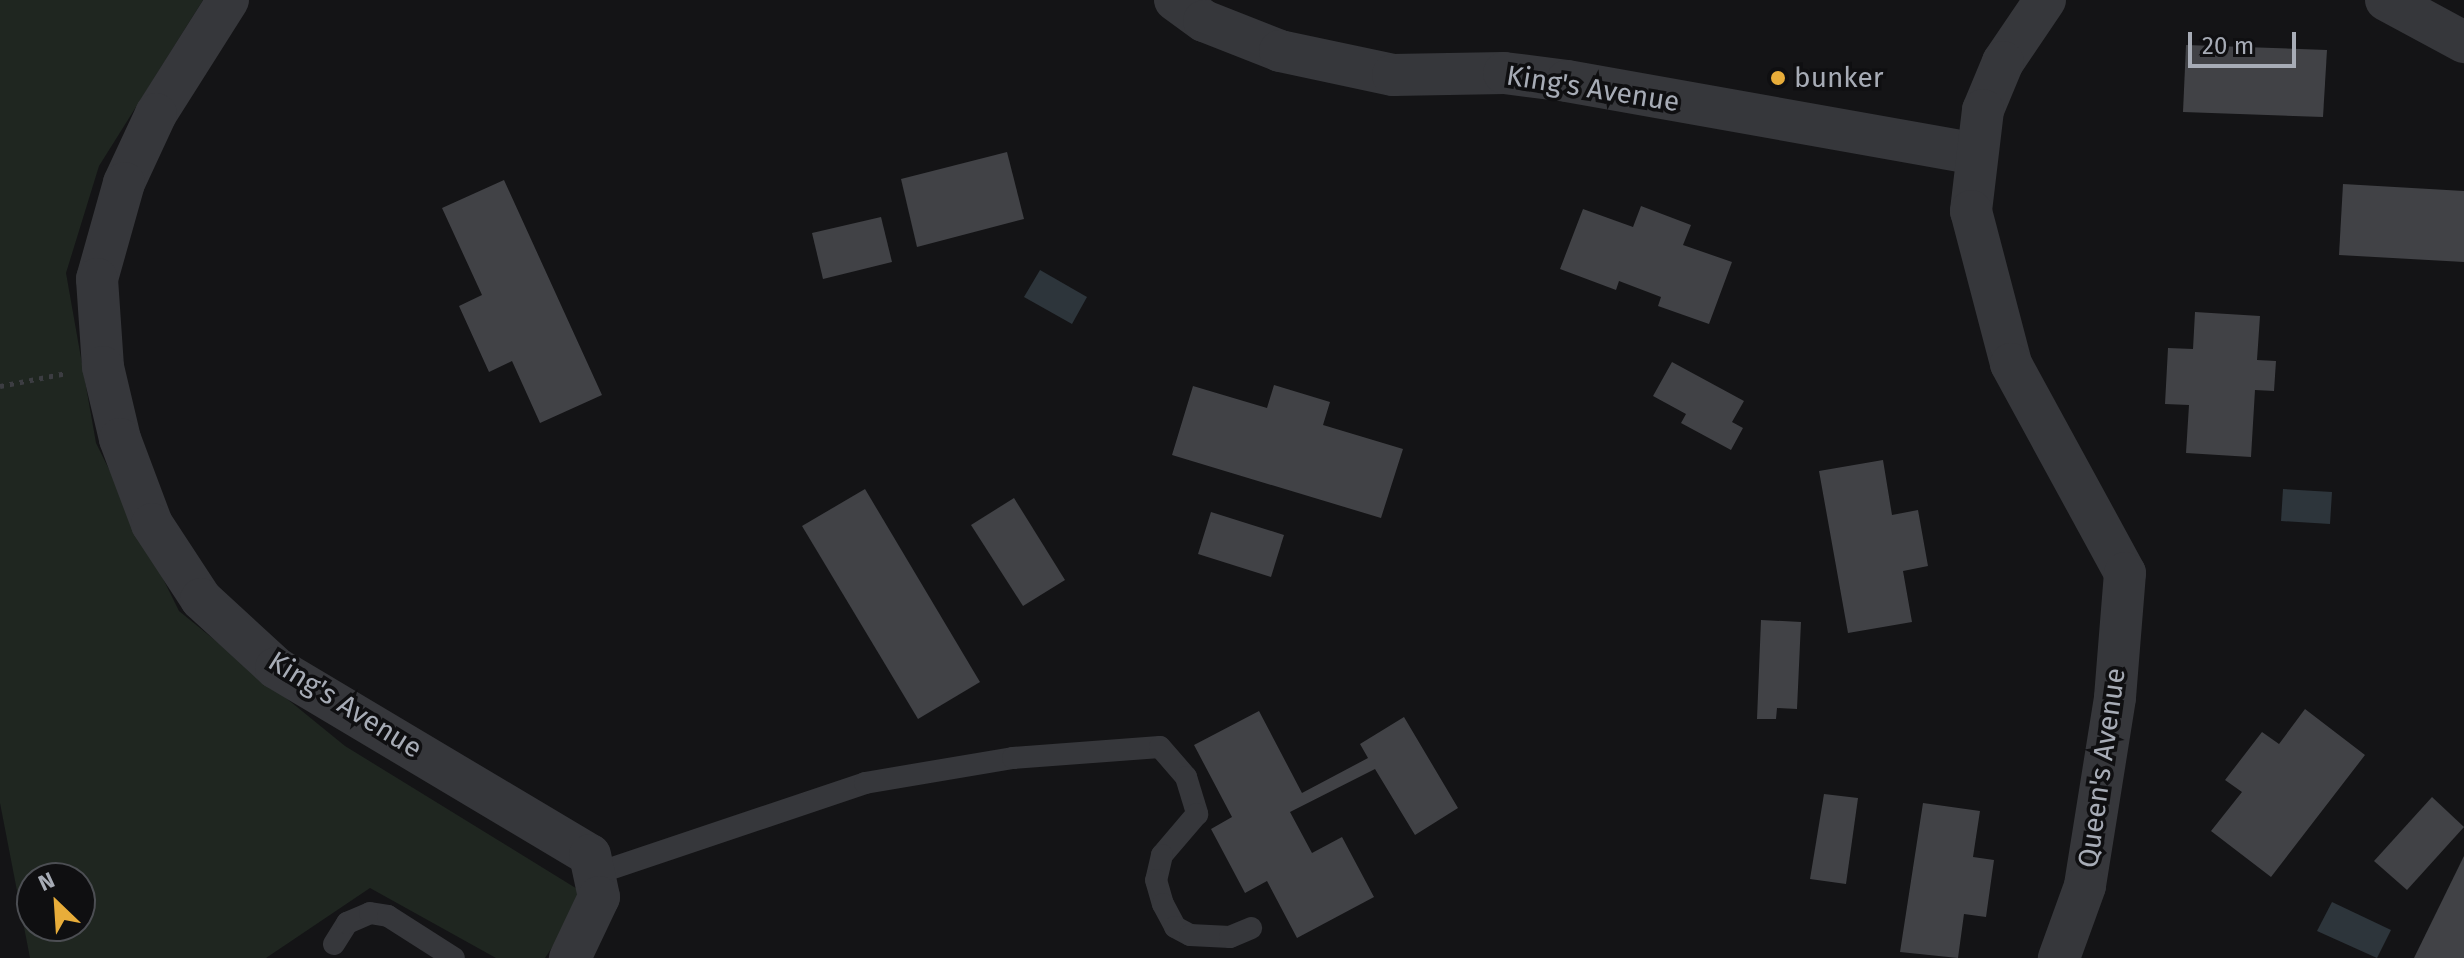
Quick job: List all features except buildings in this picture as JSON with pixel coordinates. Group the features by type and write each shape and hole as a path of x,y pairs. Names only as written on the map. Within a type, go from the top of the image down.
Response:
{"street":[{"name":"King's Avenue","path":"228,0 156,114 124,183 97,279 103,367 120,439 152,524 201,599 276,668 580,844 598,873"},
{"name":"King's Avenue","path":"1175,0 1204,21 1280,51 1393,75 1504,73 1567,81 1973,153"},
{"path":"1973,153 2003,62 2045,0"},
{"path":"2386,0 2464,42"},
{"name":"Queen's Avenue","path":"1973,153 1976,239 2011,364 2125,573 2115,698 2085,886 2059,958"},
{"path":"570,958 593,919 598,873"}],"lane":[{"path":"598,873 865,783 1013,758 1160,747 1186,777 1197,814 1162,855 1156,880 1163,904 1175,927 1190,935 1230,937 1251,928"},
{"path":"334,944 347,923 370,913 388,916 454,958"}],"path":[{"path":"0,386 103,367"}],"shaded area":[{"path":"0,0 203,0 99,166 66,273 96,443 179,611 345,746 587,895 545,958 496,958 370,888 266,958 30,958 27,942 96,942 96,862 16,862 16,886 0,803"},
{"path":"1040,270 1087,297 1072,324 1024,297"},
{"path":"2283,489 2332,492 2330,524 2281,521"},
{"path":"2332,902 2391,930 2377,958 2317,931"}],"place":[{"name":"bunker","path":"1778,78"}]}
